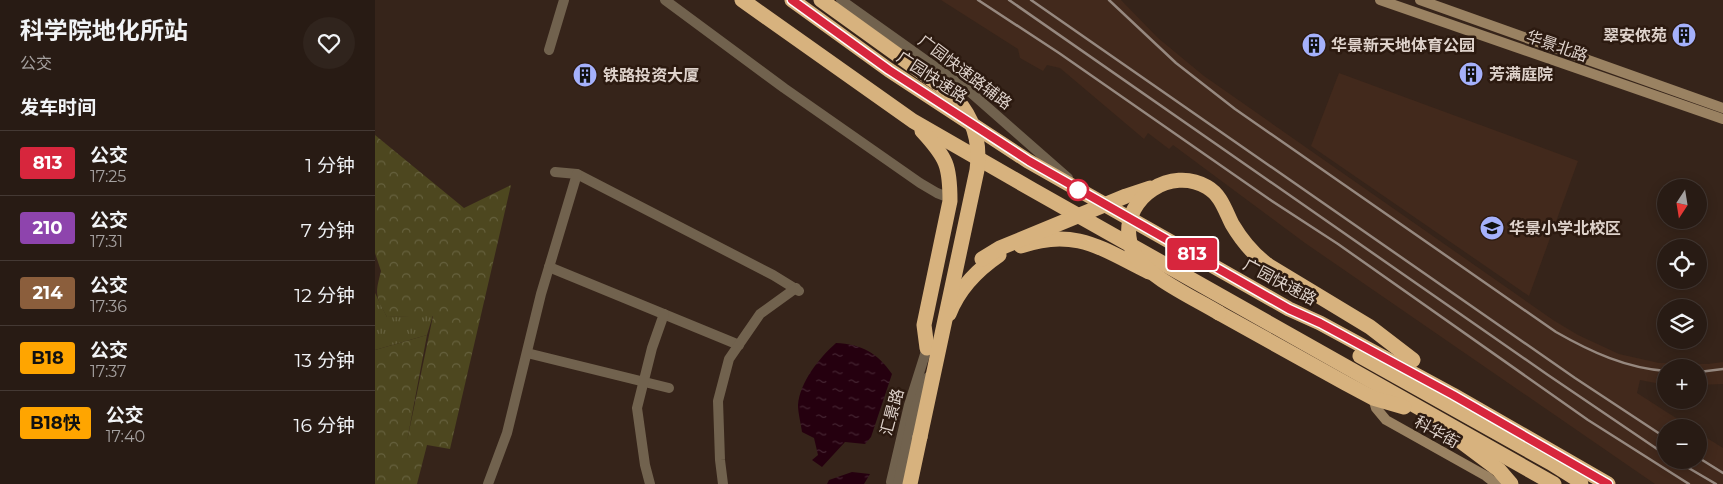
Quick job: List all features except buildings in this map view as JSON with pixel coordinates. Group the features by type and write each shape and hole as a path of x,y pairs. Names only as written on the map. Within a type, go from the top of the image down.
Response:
{"highway":[{"path":"742,0 913,121 1549,481"},
{"name":"广园快速路","path":"792,0 889,70 1029,161 1289,309 1320,323 1453,395 1608,484"},
{"path":"821,0 949,92 964,108 976,131 979,151 977,170 910,484"},
{"path":"913,121 937,147 944,158 949,172 950,198 924,325 933,349"},
{"path":"933,349 942,314 954,290 966,274 1000,248 1126,196 1180,180 1199,183 1207,187 1220,199 1237,231 1257,257 1370,326 1453,395"},
{"path":"1153,274 1135,256 1131,248 1129,228 1136,204 1159,185"},
{"path":"983,262 1034,241 1059,238 1084,241 1097,245 1153,274 1219,313 1373,398 1422,410 1499,470 1511,484"},
{"path":"1289,309 1325,335 1551,463 1581,484"}],"street":[{"path":"549,50 564,0"},
{"path":"665,0 784,88 919,183 950,198"},
{"name":"广园快速路辅路","path":"841,0 969,91 1087,195"},
{"name":"华景北路","path":"1381,0 1723,119"},
{"name":"华景北路","path":"1420,0 1723,108"},
{"path":"555,172 577,174 797,289 760,314 729,359 718,401 720,460 723,484"},
{"path":"488,484 507,433 549,266 577,174"},
{"path":"549,266 739,345"},
{"path":"650,484 645,464 637,408 664,314"},
{"path":"898,484 913,413 933,349"},
{"name":"汇景路","path":"891,484 909,405 933,349"},
{"path":"527,353 669,388"},
{"name":"科华街","path":"1373,398 1375,408 1385,420 1486,476 1495,484"}],"shaded area":[{"path":"941,0 1121,0 1158,38 1204,76 1553,320 1578,335 1619,354 1657,363 1657,383 1640,380 1637,393 1657,406 1657,409 1662,409 1678,419 1657,419 1657,469 1707,469 1707,438 1723,448 1723,484 1655,484 1305,243 1173,145 1169,149 1148,133 1144,139 1060,68 1047,65 1043,71 1020,58 1018,49"},
{"name":"华景小学北校区","path":"1339,73 1578,161 1529,296 1311,146"},
{"path":"1723,362 1723,384 1707,385 1707,364"}],"green space":[{"path":"375,135 464,208 511,185 450,449 427,445 417,484 375,484 375,350 427,335 407,441 433,316 387,317 378,299 377,290 381,271 375,253"},
{"path":"375,293 387,317 433,315 427,335 375,350"}],"water":[{"path":"836,343 853,345 868,351 881,360 892,374 871,437 865,444 845,442 822,467 812,460 818,455 814,438 802,432 798,405 806,379 823,356"},
{"path":"852,472 870,474 864,484 827,484 829,480"}],"railway":[{"path":"978,0 1059,53 1269,199 1338,244 1588,420 1689,484"},
{"path":"1009,0 1657,449"},
{"path":"1031,0 1575,378 1657,432"},
{"path":"1109,0 1176,63 1235,109 1556,332 1609,358 1623,363 1657,370"},
{"path":"1707,371 1723,369"},
{"path":"1707,463 1723,473"},
{"path":"1690,469 1716,484"}],"bus line":[{"name":"813","path":"792,0 889,70 1029,161 1289,309 1320,323 1453,395 1608,484"}],"place":[{"name":"翠安侬苑","path":"1684,35"},
{"name":"华景新天地体育公园","path":"1314,45"},
{"name":"芳满庭院","path":"1471,74"},
{"name":"铁路投资大厦","path":"585,75"},
{"name":"华景小学北校区","path":"1492,228"}]}
